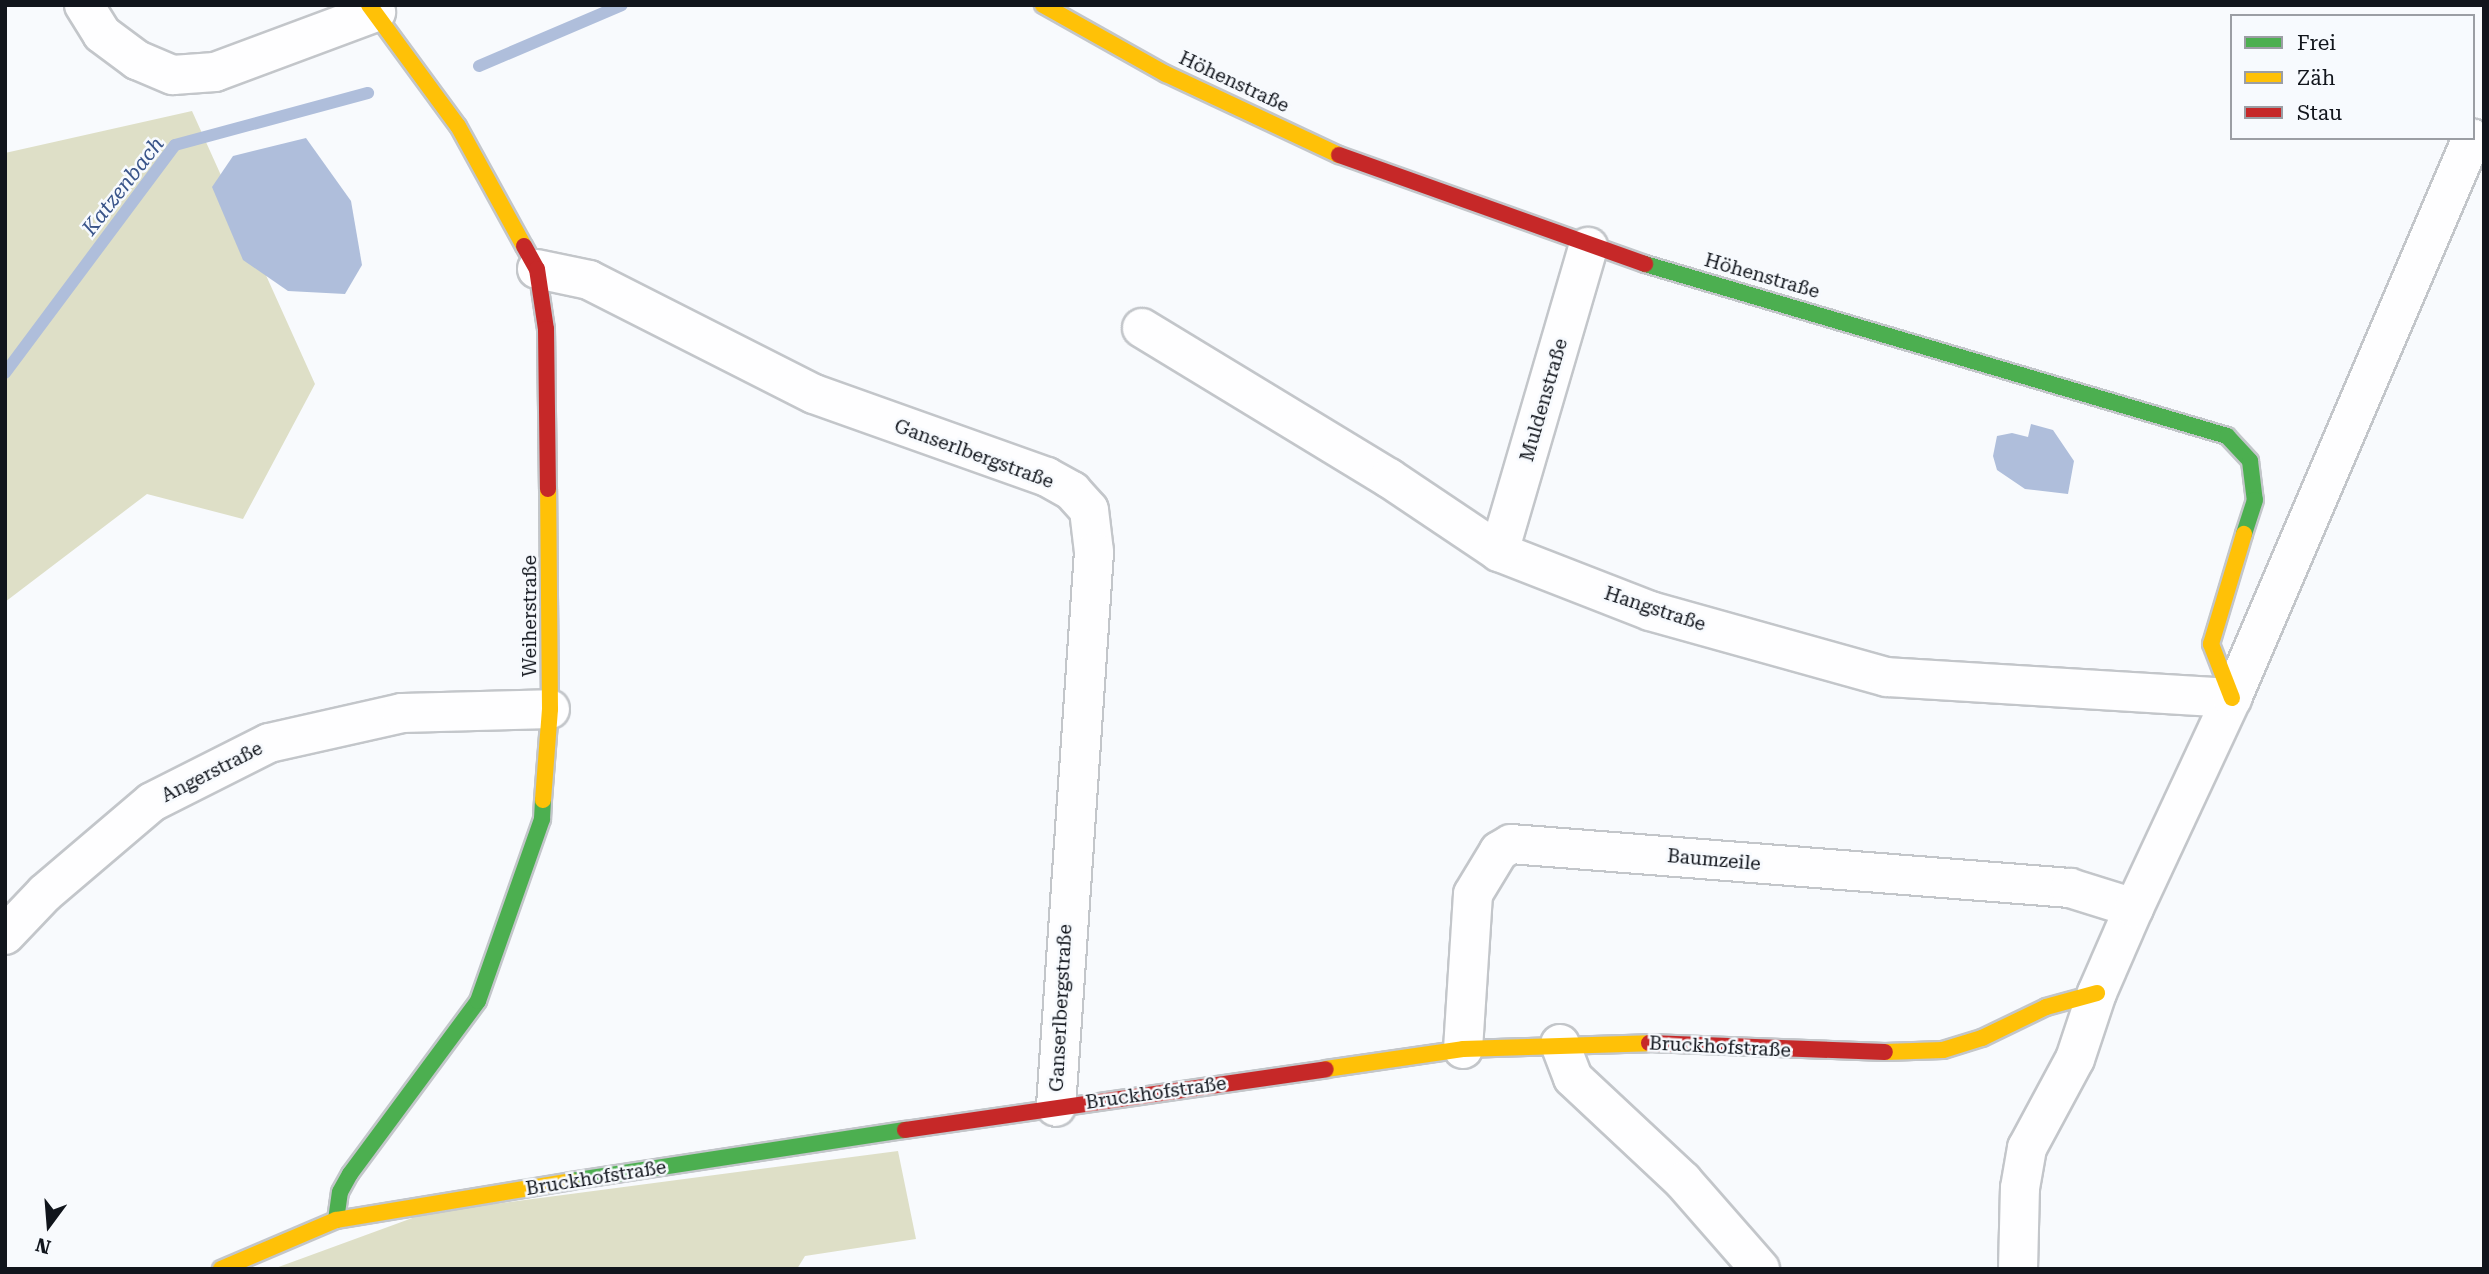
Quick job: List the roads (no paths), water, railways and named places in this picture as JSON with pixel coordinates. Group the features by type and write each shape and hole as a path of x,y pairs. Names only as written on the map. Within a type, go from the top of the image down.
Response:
{"street":[{"path":"84,5 102,34 137,60 173,75 215,72 372,9"},
{"name":"Höhenstraße","path":"1043,5 1166,74 1363,166 1588,247 2227,436 2250,461 2255,500 2211,645 2232,698"},
{"name":"Weiherstraße","path":"336,1220 340,1192 350,1174 447,1047 478,1001 494,964 542,819 550,709 546,343 537,269 458,126 372,9"},
{"path":"2475,130 2484,110"},
{"path":"2018,1269 2020,1188 2027,1148 2075,1059 2097,993 2232,698 2470,140"},
{"name":"Muldenstraße","path":"1499,552 1588,247"},
{"name":"Ganserlbergstraße","path":"537,269 589,280 814,394 1047,477 1072,491 1089,510 1094,552 1056,1107"},
{"name":"Hangstraße","path":"1142,328 1388,478 1499,552 1650,611 1887,677 2232,698"},
{"name":"Angerstraße","path":"5,935 45,893 152,802 268,743 402,713 550,709"},
{"name":"Baumzeile","path":"1463,1049 1473,894 1499,851 1511,844 2070,888 2134,908"},
{"name":"Bruckhofstraße","path":"221,1269 271,1244 336,1220 1056,1107 1463,1049 1559,1044 1698,1044 1849,1054 1942,1049 1982,1038 2046,1007 2097,993"},
{"path":"1559,1044 1573,1078 1684,1181 1760,1269"}],"water":[{"path":"306,138 351,201 362,265 345,294 288,291 243,260 212,187 233,156"},
{"path":"2031,424 2053,430 2074,461 2068,494 2025,489 1997,470 1993,456 1997,436 2012,433 2028,437"}],"waterway":[{"name":"Katzenbach","path":"479,66 622,5"},
{"name":"Katzenbach","path":"5,373 175,145 368,93"}]}
